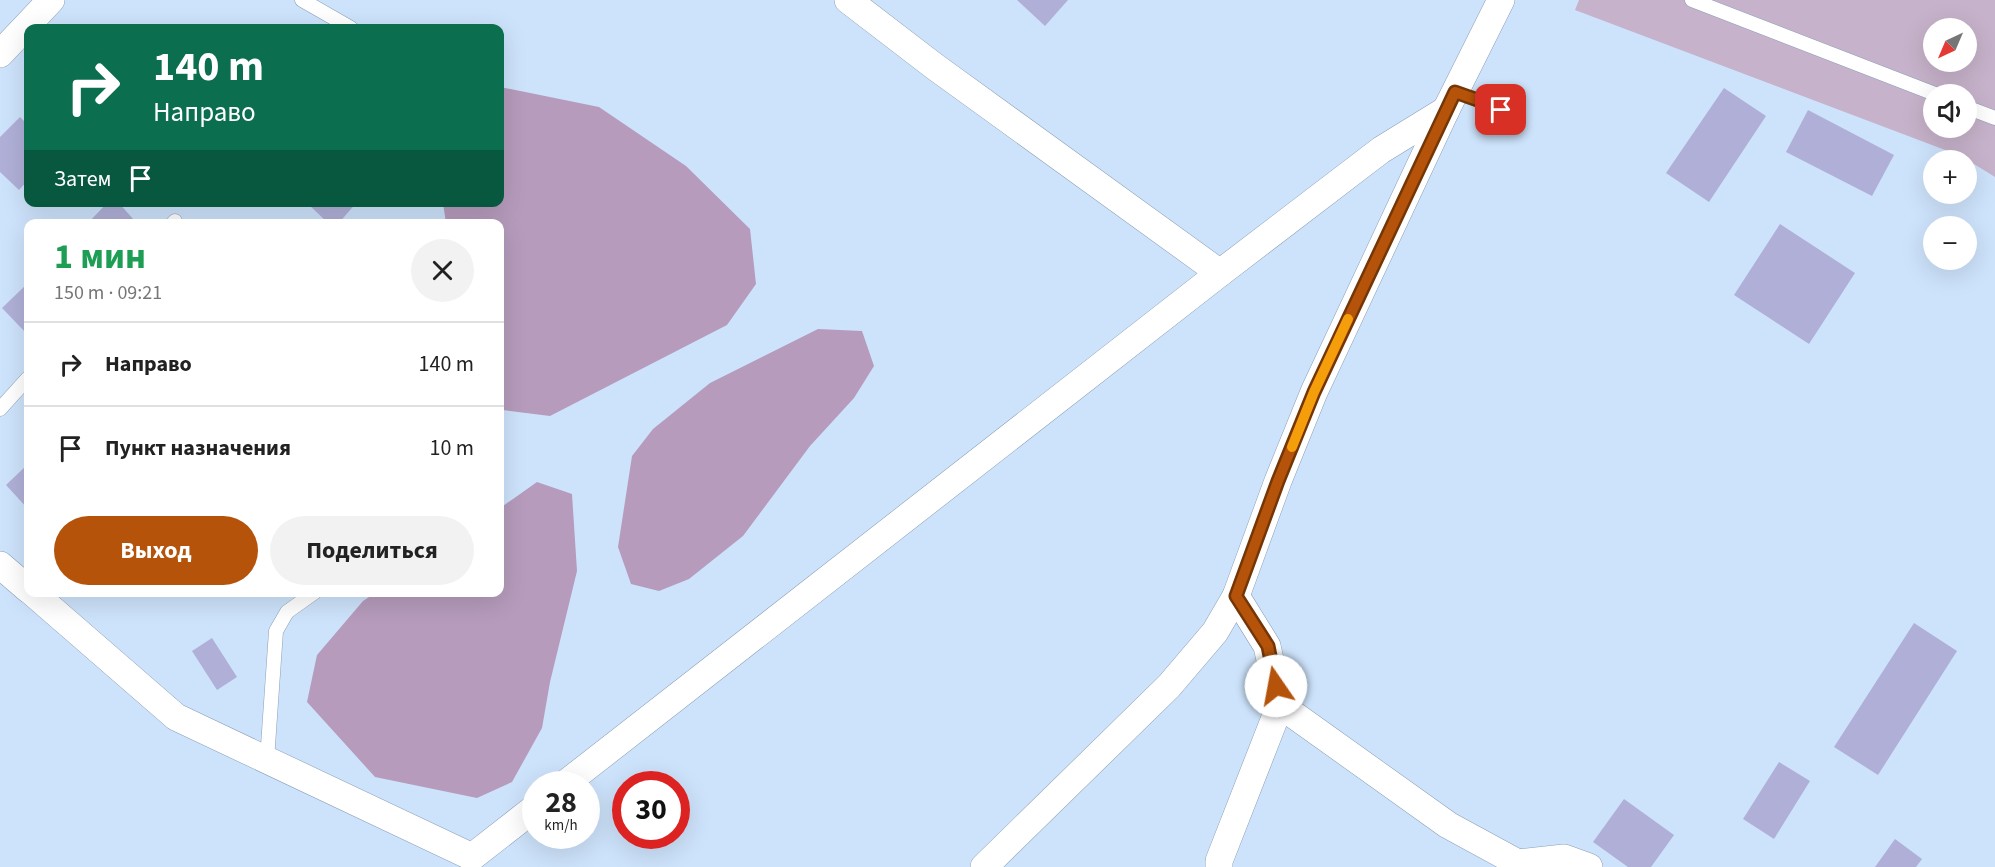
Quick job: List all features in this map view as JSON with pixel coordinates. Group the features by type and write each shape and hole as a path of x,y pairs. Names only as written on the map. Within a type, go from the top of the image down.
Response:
{"street":[{"path":"28,24 51,0"},
{"path":"848,0 934,66 1220,273"},
{"path":"984,867 1169,686 1215,632 1236,596 1278,481 1314,392 1450,101 1501,0"},
{"path":"0,54 24,29"},
{"path":"582,771 1220,273 1381,150 1450,101"},
{"path":"0,565 24,586"},
{"path":"1219,867 1219,861 1280,705 1268,646 1236,596"},
{"path":"38,597 176,717 267,760 466,862 522,818"},
{"path":"1280,705 1448,825 1518,863 1564,858 1589,867"}],"lane":[{"path":"302,0 344,24"},
{"path":"1692,0 1923,89"},
{"path":"1450,101 1486,103 1516,118"},
{"path":"1977,111 1995,118"},
{"path":"0,409 24,382"},
{"path":"267,760 276,631 287,612 308,597"}],"shaded area":[{"path":"1579,0 1995,0 1995,177 1977,166 1977,150 1945,150 1575,10"},
{"path":"504,88 599,107 686,166 750,229 756,284 727,325 550,416 504,410 504,219 445,219 444,207 504,207"},
{"path":"818,329 862,331 874,366 854,398 810,446 743,536 689,579 659,591 631,584 618,547 632,456 653,429 710,383"},
{"path":"537,482 572,494 577,571 550,682 542,728 512,782 477,798 375,777 307,702 317,655 369,597 504,597 504,505"}],"building":[{"path":"1017,0 1068,0 1045,26"},
{"path":"1724,88 1766,116 1709,202 1666,173"},
{"path":"1808,110 1894,155 1872,196 1786,152"},
{"path":"20,117 24,121 24,184 19,190 0,172 0,137"},
{"path":"103,207 122,207 133,219 92,219"},
{"path":"311,207 353,207 342,219 324,219"},
{"path":"1780,224 1855,273 1809,344 1734,295"},
{"path":"24,287 24,331 2,308"},
{"path":"24,468 24,505 6,485"},
{"path":"1914,623 1957,651 1878,775 1834,747"},
{"path":"212,638 237,677 217,690 192,651"},
{"path":"1779,762 1810,781 1774,839 1743,819"},
{"path":"1624,799 1674,835 1651,867 1628,867 1593,842"},
{"path":"1895,839 1922,859 1916,867 1875,867"}],"slow traffic":[{"path":"1292,447 1314,392 1348,319"}],"route":[{"path":"1276,686 1268,646 1236,596 1278,481 1314,392 1455,92 1501,110"}]}
